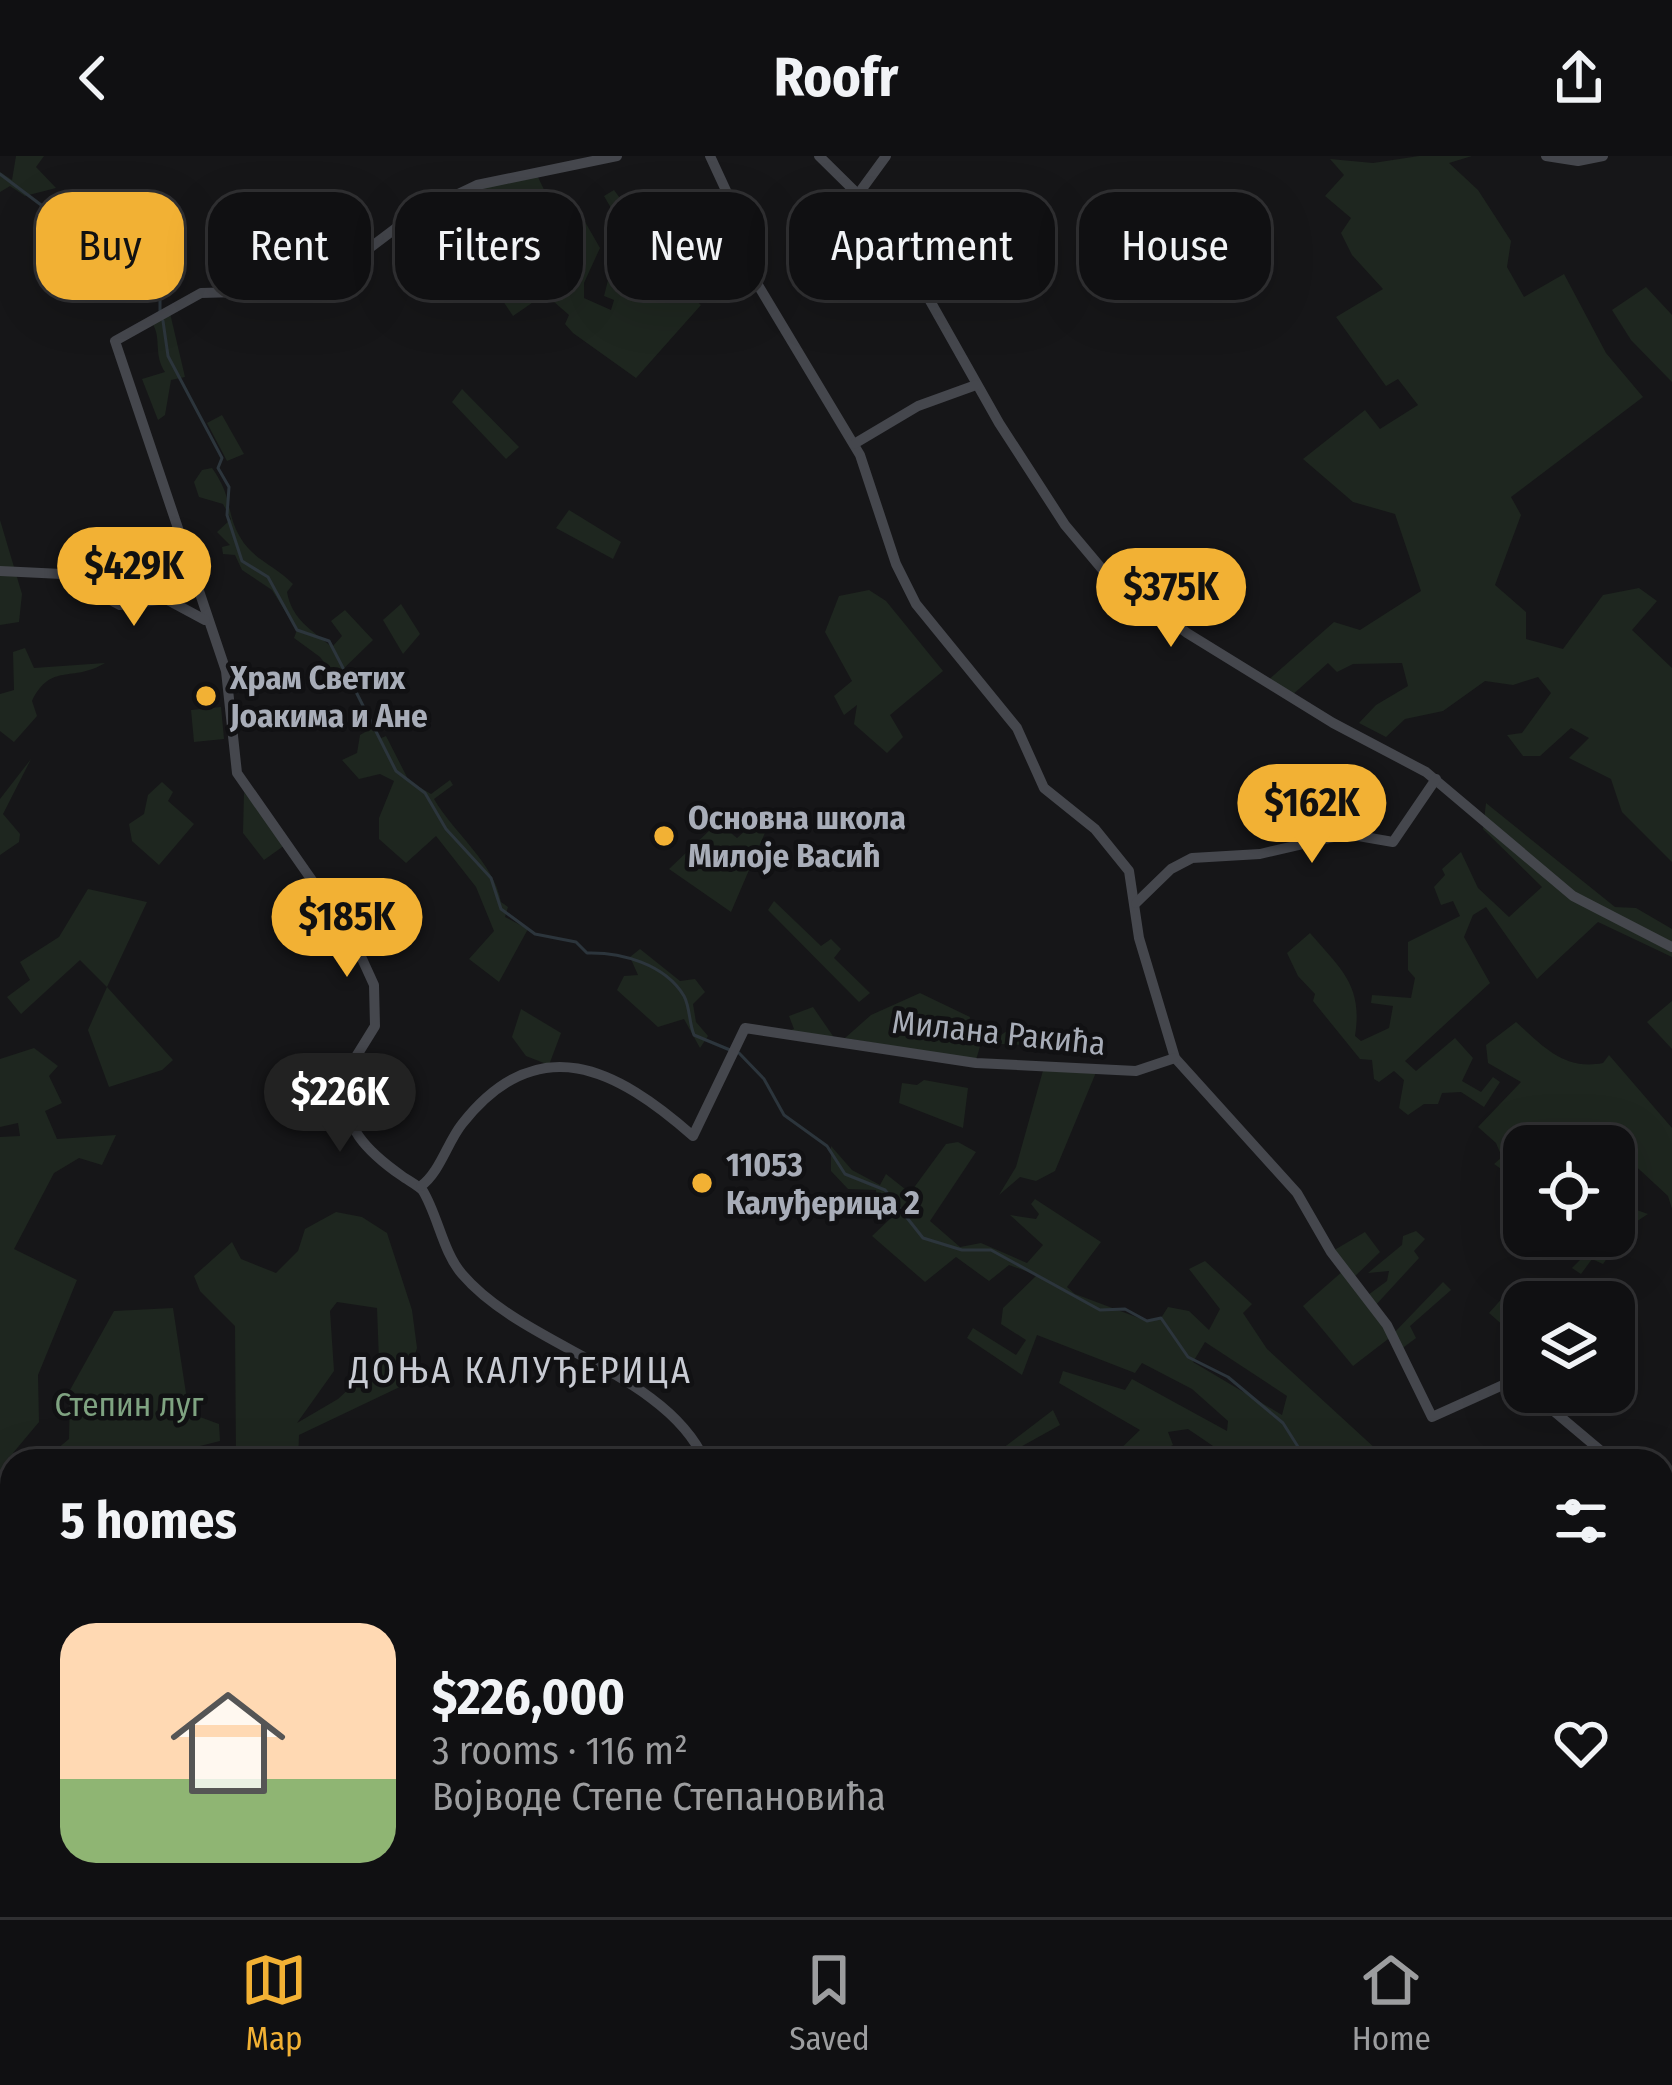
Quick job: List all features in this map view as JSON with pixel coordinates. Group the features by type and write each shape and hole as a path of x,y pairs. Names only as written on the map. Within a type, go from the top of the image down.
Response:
{"street":[{"path":"617,156 477,185 414,214 314,290 201,293 115,341 226,671 238,776 347,929 375,991 375,1026 342,1079 353,1129 367,1151 422,1186 464,1277 515,1319 580,1352 674,1416 690,1431 699,1449"},
{"path":"710,156 734,201 752,275 854,444 876,493 896,564 916,604 1017,728 1044,788 1114,850 1132,877 1138,938 1174,1058 1297,1193 1331,1252 1387,1325 1434,1418 1503,1384"},
{"path":"819,156 858,192"},
{"path":"860,192 886,156"},
{"path":"1546,156 1578,161 1603,156"},
{"path":"929,300 1065,525 1113,579 1166,620 1290,697 1436,778 1573,896 1672,946"},
{"path":"854,444 918,406 976,385"},
{"path":"0,571 62,574 120,605 166,599 206,620"},
{"path":"1136,903 1190,858 1260,854 1347,834 1393,842 1436,778"},
{"name":"Милана Ракића","path":"422,1186 462,1124 497,1086 561,1065 588,1067 619,1079 693,1136 745,1028 980,1063 1136,1071 1174,1058"},
{"path":"1556,1413 1598,1449"}],"green space":[{"path":"16,156 44,156 36,167 56,188 25,196 10,186 0,192 0,172 12,180"},
{"path":"1419,156 1472,156 1449,163 1478,190 1511,241 1507,267 1524,297 1564,274 1606,353 1643,397 1511,497 1521,515 1495,585 1526,612 1526,639 1563,649 1603,595 1639,588 1657,601 1632,630 1672,668 1672,862 1622,812 1611,779 1569,758 1589,738 1571,728 1540,756 1523,756 1507,735 1522,733 1551,693 1538,677 1513,685 1485,681 1443,711 1405,719 1386,737 1359,723 1376,705 1408,686 1402,663 1353,664 1337,672 1328,663 1290,697 1266,682 1334,622 1360,630 1421,591 1395,514 1353,502 1303,459 1365,410 1380,429 1418,405 1398,379 1386,386 1336,317 1383,289 1352,255 1341,233 1351,218 1325,196 1344,175 1330,159 1373,163"},
{"path":"538,177 545,192 474,192"},
{"path":"584,220 600,248 584,283 584,298 611,310 614,300 695,300 701,305 636,378 573,333 565,324 569,315 552,300 583,300"},
{"path":"1646,287 1672,315 1672,382 1631,340 1612,310"},
{"path":"502,300 536,300 513,316"},
{"path":"170,313 185,377 171,380 165,415 158,420 142,379 165,372 152,323"},
{"path":"462,389 519,447 506,459 452,402"},
{"path":"222,415 244,454 227,461 207,423"},
{"path":"212,468 240,537 293,584 287,592 304,624 332,647 342,636 331,621 345,610 373,640 335,677 320,657 294,638 297,630 272,590 242,570 235,555 223,554 222,547 230,545 217,532 231,519 223,504 199,497 194,482 202,470"},
{"path":"569,510 621,542 613,559 556,528"},
{"path":"0,520 22,594 19,622 0,625"},
{"path":"869,590 886,601 943,671 890,715 903,737 887,753 854,724 857,705 844,715 834,696 852,681 825,632 839,596"},
{"path":"401,604 420,634 403,654 383,620"},
{"path":"25,648 34,668 105,663 47,681 32,701 37,716 14,742 0,731 0,694 14,690 13,652"},
{"path":"221,707 224,739 194,742 191,710"},
{"path":"374,727 379,739 386,736 409,781 431,794 450,780 453,785 434,799 490,874 501,902 508,907 505,917 528,929 499,982 469,959 494,931 476,887 436,836 406,863 379,839 379,818 394,781 380,774 359,779 342,760 357,753 360,735"},
{"path":"31,759 3,814 20,834 19,842 0,855 0,799"},
{"path":"162,782 173,792 168,801 194,824 159,865 132,841 129,824 144,814 148,795"},
{"path":"244,792 285,845 264,860 243,833"},
{"path":"694,803 737,838 756,821 767,828 731,912 669,869 711,829"},
{"path":"1486,803 1615,907 1636,908 1672,929 1672,957 1598,922 1537,979 1486,907 1473,915 1464,937 1490,983 1405,1061 1416,1071 1455,1038 1473,1058 1462,1081 1481,1092 1493,1077 1500,1082 1484,1107 1461,1092 1442,1093 1438,1104 1424,1104 1408,1115 1399,1108 1404,1080 1394,1071 1379,1082 1374,1079 1372,1060 1360,1059 1313,1001 1315,994 1298,976 1287,953 1310,933 1353,991 1355,1036 1361,1041 1389,1028 1393,1006 1371,1003 1372,995 1411,998 1415,978 1408,970 1408,942 1460,916 1453,901 1441,905 1434,887 1445,875 1442,869 1461,852 1478,888 1509,917 1542,887 1483,829"},
{"path":"88,889 147,902 107,987 80,960 21,1014 7,997 30,980 20,962 59,937"},
{"path":"774,901 821,946 831,939 841,949 834,958 870,993 859,1002 768,910"},
{"path":"640,949 680,981 695,979 705,992 693,1004 696,1022 708,1036 700,1048 684,1019 658,1027 617,990 624,976 638,975 630,957"},
{"path":"107,987 173,1060 162,1070 109,1087 88,1030"},
{"path":"920,993 970,1017 966,1037 997,1038 1015,1025 1030,1037 1024,1045 981,1043 976,1060 845,1038 871,1015"},
{"path":"1672,1001 1672,1049 1647,1022"},
{"path":"813,1007 835,1039 787,1031 794,1029 789,1016"},
{"path":"521,1009 561,1033 549,1065 526,1056 512,1037"},
{"path":"1516,1022 1564,1059 1603,1063 1609,1055 1672,1128 1672,1209 1668,1196 1635,1165 1635,1125 1503,1125 1503,1170 1494,1164 1502,1157 1496,1143 1478,1127 1521,1082 1488,1063 1486,1045"},
{"name":"Степин луг","path":"34,1048 58,1066 49,1076 62,1103 45,1111 57,1139 116,1135 102,1165 79,1158 54,1173 14,1249 77,1280 38,1375 39,1422 16,1449 0,1449 0,1137 20,1136 18,1123 0,1127 0,1059"},
{"path":"1044,1067 1097,1070 1055,1171 1036,1181 1020,1177 999,1195 1016,1167"},
{"path":"924,1080 968,1088 963,1128 899,1103 902,1083 917,1085"},
{"path":"958,1142 976,1152 930,1221 960,1247 981,1243 1027,1263 1043,1245 1010,1215 1036,1219 1039,1214 1031,1204 1035,1199 1101,1242 1067,1287 1147,1321 1161,1318 1168,1307 1189,1311 1209,1330 1220,1309 1189,1269 1205,1261 1252,1304 1243,1313 1267,1349 1376,1449 1216,1449 1188,1429 1168,1432 1173,1445 1165,1449 1120,1449 1140,1430 1059,1383 1063,1371 1125,1390 1132,1379 1227,1431 1228,1421 1192,1389 1142,1363 1135,1373 1037,1335 1022,1375 967,1338 973,1328 1016,1355 1026,1340 1001,1324 1003,1308 1037,1275 1009,1265 989,1281 956,1257 925,1282 872,1236 892,1217 890,1201 877,1200 876,1190 848,1189 831,1171 831,1146 852,1170 880,1185 886,1174 910,1193 946,1144","holes":["1205,1342 1287,1396 1282,1415 1193,1362"]},
{"name":"Степин луг","path":"336,1212 362,1217 387,1233 412,1310 417,1348 406,1384 299,1435 298,1449 236,1449 235,1326 200,1291 194,1276 232,1242 241,1259 276,1273 298,1251 305,1229","holes":["337,1302 377,1308 379,1361 338,1399 297,1423 334,1371 330,1311"]},
{"path":"1416,1231 1425,1239 1414,1251 1419,1258 1373,1308 1393,1334 1443,1282 1451,1290 1410,1326 1416,1338 1400,1350 1392,1336 1353,1366 1303,1306 1343,1271 1331,1252 1365,1232 1380,1252 1351,1280 1364,1298 1387,1281 1389,1271 1368,1273 1402,1245 1403,1236"},
{"path":"1583,1257 1608,1257 1603,1264 1592,1259 1581,1274 1572,1268"},
{"path":"1503,1297 1503,1325 1489,1313"},
{"name":"Степин луг","path":"173,1308 189,1413 219,1424 220,1441 188,1449 57,1449 69,1439 70,1390 114,1311"},
{"path":"1053,1410 1060,1425 1017,1449 1002,1449"}],"waterway":[{"path":"0,174 36,201"},
{"path":"160,300 160,314"},
{"path":"163,321 168,356 222,458 218,468 229,487 227,515 242,561 268,577 297,630 329,641 343,668"},
{"path":"347,674 396,771 425,793 446,829 491,878 501,909 535,934 576,942 587,953 628,958 654,968 684,996 694,1035 730,1050"},
{"path":"739,1053 764,1079 784,1115 827,1146 845,1174 885,1190 923,1238 962,1250 991,1250 1100,1310 1125,1309 1147,1321 1161,1318 1188,1357 1228,1377 1283,1423 1299,1449"}],"place":[{"name":"Храм Светих Јоакима и Ане","path":"206,696"},
{"name":"Основна школа Милоје Васић","path":"664,836"},
{"name":"11053 Калуђерица 2","path":"702,1183"}],"district":[{"name":"ДОЊА КАЛУЂЕРИЦА","path":"521,1370"}]}
